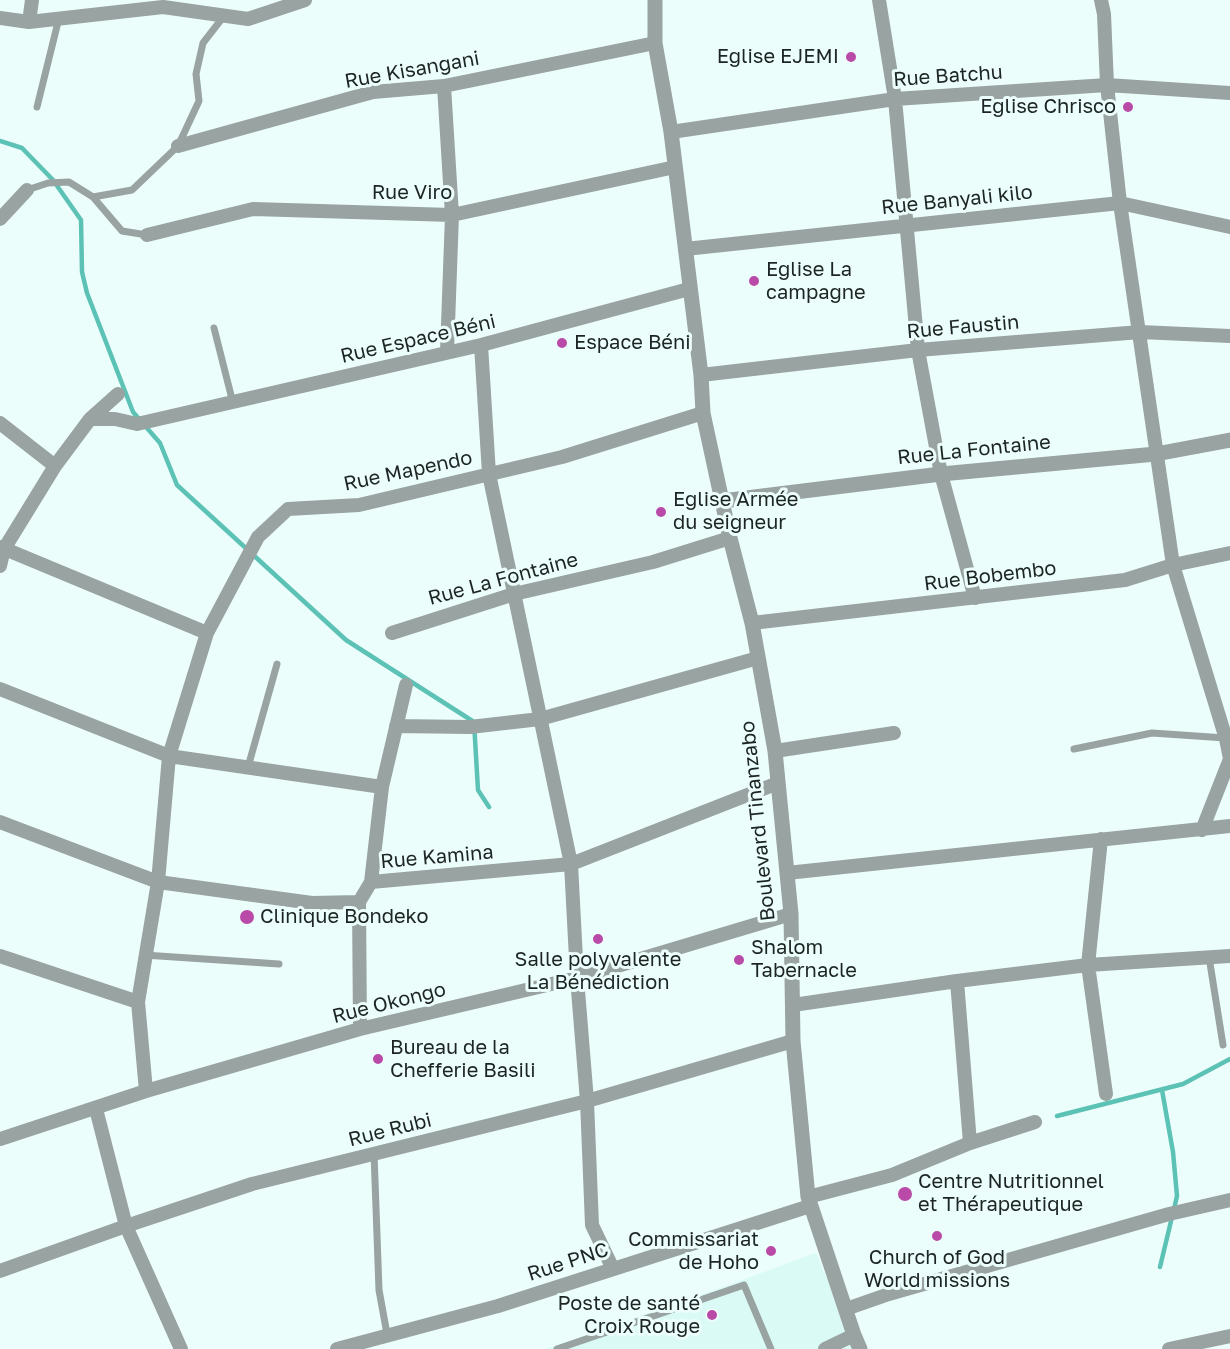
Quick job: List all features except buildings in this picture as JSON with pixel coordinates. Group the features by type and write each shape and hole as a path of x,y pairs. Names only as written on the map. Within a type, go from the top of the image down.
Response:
{"street":[{"path":"29,22 32,0"},
{"path":"0,18 29,22 163,7 248,19 305,0"},
{"name":"Boulevard Tinanzabo","path":"655,0 655,43 671,132 704,413 730,538 752,623 775,751 791,914 793,1041 809,1201 857,1342"},
{"path":"879,0 895,99 918,350 941,474 975,598"},
{"path":"1101,0 1104,14 1107,85 1120,203 1173,565 1226,739 1230,759 1202,830"},
{"name":"Rue Kisangani","path":"178,146 373,92 444,86 655,43"},
{"name":"Rue Batchu","path":"671,132 895,99 1107,85 1230,93"},
{"path":"444,86 452,214 447,352"},
{"name":"Rue Viro","path":"147,235 253,209 452,214 675,167"},
{"path":"0,219 27,190"},
{"name":"Rue Banyali kilo","path":"685,249 1120,203 1230,227"},
{"name":"Rue Espace Béni","path":"90,420 115,419 137,424 481,345 689,289"},
{"name":"Rue Faustin","path":"701,375 918,350 1140,332 1230,336"},
{"path":"481,345 489,474 571,864 587,1101 592,1225 613,1269"},
{"path":"0,566 2,548 55,466 90,420 118,394"},
{"name":"Rue Mapendo","path":"146,1091 138,1002 144,955 158,882 169,756 207,633 249,550 258,537 288,509 359,505 562,457 704,413"},
{"path":"0,423 55,466"},
{"name":"Rue La Fontaine","path":"722,501 941,474 1156,454 1230,440"},
{"name":"Rue La Fontaine","path":"392,633 514,594 653,562 730,538"},
{"path":"2,548 207,633"},
{"name":"Rue Bobembo","path":"752,623 1125,580 1173,565 1230,553"},
{"path":"396,726 470,727 540,719 758,658"},
{"path":"371,882 382,787 406,685"},
{"path":"0,689 169,756 382,787"},
{"path":"775,751 894,733"},
{"name":"Rue Kamina","path":"359,902 371,882 571,864 778,783"},
{"path":"0,822 158,882 312,903 359,902 360,1029"},
{"path":"787,873 1230,826"},
{"path":"1101,839 1088,965 1106,1094"},
{"name":"Rue Okongo","path":"0,1139 146,1091 360,1029 577,978 791,914"},
{"path":"0,956 138,1002"},
{"path":"794,1005 957,981 1088,965 1230,956"},
{"path":"957,981 970,1143"},
{"name":"Rue Rubi","path":"0,1271 252,1184 587,1101 793,1041"},
{"path":"96,1109 126,1226 182,1349"},
{"name":"Rue PNC","path":"337,1349 498,1306 613,1269 809,1201 892,1175 970,1143 1035,1122"},
{"path":"846,1309 889,1294 1186,1209 1230,1200"},
{"path":"1169,1349 1215,1344 1230,1336"},
{"path":"825,1349 857,1342"}],"lane":[{"path":"93,197 132,190 178,146 199,101 196,74 203,43 224,16"},
{"path":"37,107 59,18"},
{"path":"27,190 48,183 69,182 93,197 122,231 147,235"},
{"path":"214,328 233,403"},
{"path":"248,767 277,664"},
{"path":"1074,749 1152,733 1226,739"},
{"path":"144,955 279,964"},
{"path":"1209,957 1223,1045"},
{"path":"374,1153 379,1290 387,1334"},
{"path":"557,1349 744,1285 771,1349"}],"shaded area":[{"path":"816,1253 857,1349 546,1349 723,1287"}],"waterway":[{"path":"0,141 22,148 53,180 81,220 82,272 87,293 133,412 160,443 177,485 346,640 474,722 478,790 489,807"},
{"path":"1057,1116 1183,1084 1230,1059"},
{"path":"1162,1090 1173,1152 1177,1196 1174,1209"},
{"path":"1160,1267 1172,1217"}],"place":[{"name":"Eglise EJEMI","path":"851,57"},
{"name":"Eglise Chrisco","path":"1128,107"},
{"name":"Eglise La campagne","path":"754,281"},
{"name":"Espace Béni","path":"562,343"},
{"name":"Eglise Armée du seigneur","path":"661,512"},
{"name":"Clinique Bondeko","path":"247,917"},
{"name":"Salle polyvalente La Bénédiction","path":"598,939"},
{"name":"Shalom Tabernacle","path":"739,960"},
{"name":"Bureau de la Chefferie Basili","path":"378,1059"},
{"name":"Centre Nutritionnel et Thérapeutique","path":"905,1194"},
{"name":"Church of God World missions","path":"937,1236"},
{"name":"Commissariat de Hoho","path":"771,1251"},
{"name":"Poste de santé Croix Rouge","path":"712,1315"}]}
